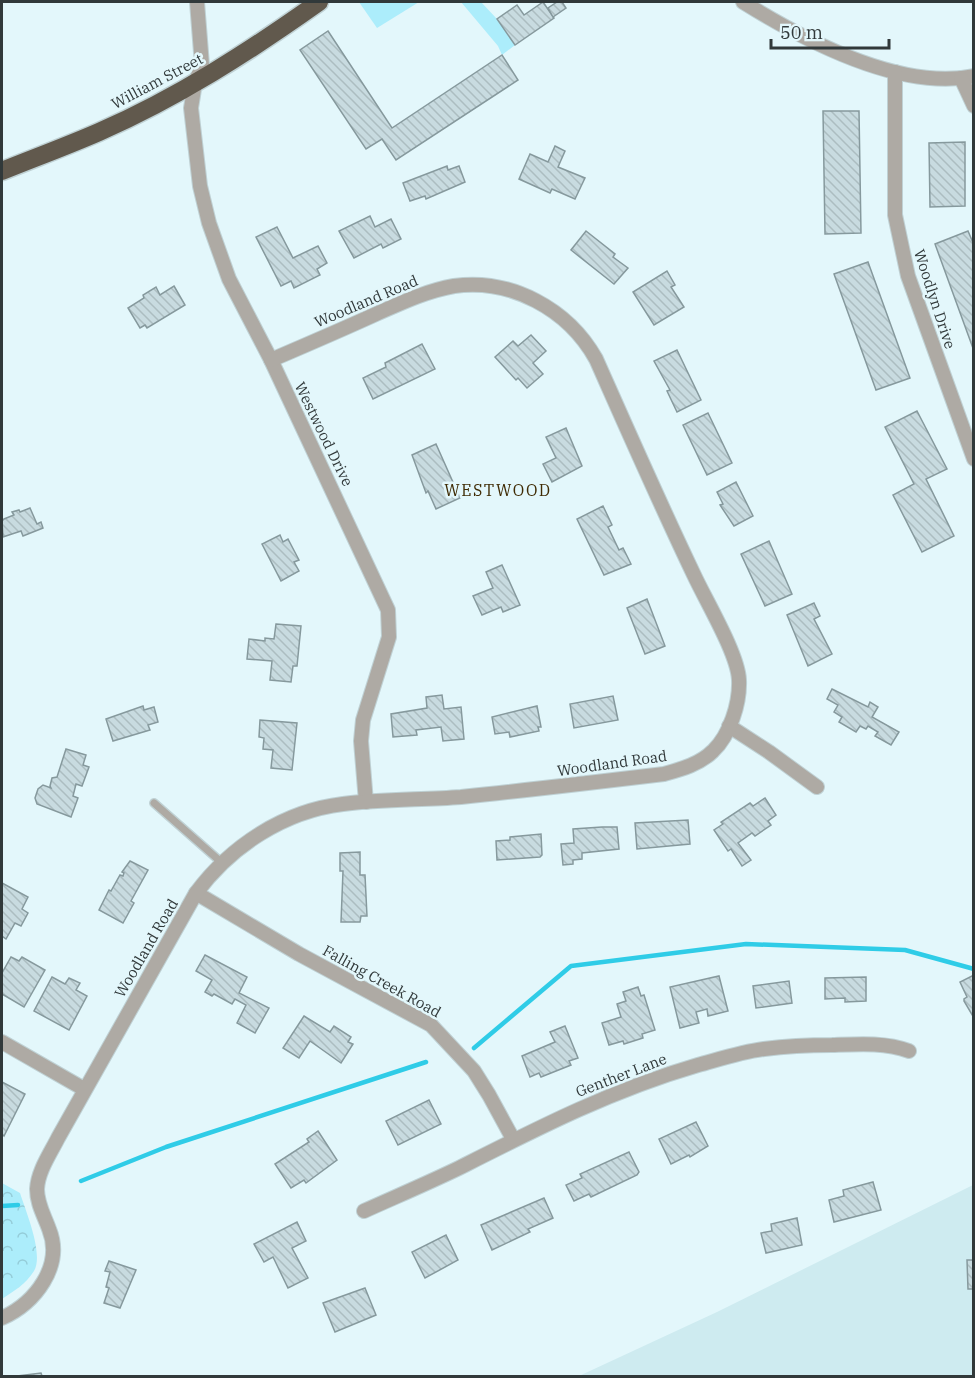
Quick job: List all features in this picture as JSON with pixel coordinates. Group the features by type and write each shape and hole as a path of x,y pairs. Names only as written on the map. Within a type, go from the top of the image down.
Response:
{"highway":[{"name":"William Street","path":"2,171 99,132 195,83 319,2"}],"street":[{"name":"Westwood Drive","path":"197,2 202,65 195,83 190,108 200,186 209,223 229,279 271,360 388,610 389,637 363,720 361,741 366,802"},
{"path":"743,2 774,21 855,59 895,72 932,79 967,77 974,106"},
{"name":"Woodlyn Drive","path":"895,72 895,215 901,249 908,276 974,459"},
{"name":"Woodland Road","path":"2,1318 30,1300 50,1270 53,1240 39,1205 37,1190 39,1175 84,1089 196,893 221,862 238,847 294,817 341,804 459,797 664,774 683,769 712,753 729,726 739,694 736,662 596,359 576,331 558,315 538,302 508,290 478,284 453,286 423,294 271,360"},
{"path":"729,726 817,787"},
{"name":"Falling Creek Road","path":"196,893 299,954 431,1025 474,1071 513,1139"},
{"path":"2,1042 84,1089"},
{"name":"Genther Lane","path":"364,1211 457,1169 513,1139 620,1091 663,1075 764,1049 865,1044 895,1046 909,1051"}],"lane":[{"path":"154,803 221,862"}],"shaded area":[{"path":"973,1185 973,1376 579,1376 717,1312"}],"green space":[{"path":"359,2 419,2 377,28"},
{"path":"461,2 481,2 497,19 515,45 502,55 498,46"},
{"path":"2,1183 20,1193 36,1244 37,1264 31,1276 20,1287 2,1299"}],"building":[{"path":"543,2 554,18 515,45 497,19 517,5 524,15"},
{"path":"557,2 562,2 566,8 553,17 548,8"},
{"path":"328,31 392,128 502,55 518,80 396,160 382,139 366,149 300,50"},
{"path":"823,111 859,111 861,233 825,234"},
{"path":"965,142 965,206 930,207 929,143"},
{"path":"555,146 565,151 558,167 585,178 575,199 552,189 550,193 519,179 530,154 548,162"},
{"path":"447,166 448,170 459,166 465,182 426,199 425,196 410,201 403,183"},
{"path":"370,216 375,227 391,219 401,239 383,248 381,244 354,258 339,231"},
{"path":"277,227 293,258 318,246 327,263 317,269 320,275 294,288 291,281 281,286 256,237"},
{"path":"586,231 615,254 613,257 628,268 614,284 571,250"},
{"path":"968,231 974,245 974,351 935,244"},
{"path":"868,262 910,378 876,390 834,274"},
{"path":"667,271 675,285 671,287 684,307 654,325 633,292"},
{"path":"174,286 185,305 147,328 145,325 140,328 128,308 156,287 160,295"},
{"path":"531,335 546,351 533,363 543,374 527,388 518,378 516,380 495,357 513,341 518,346"},
{"path":"422,344 435,369 373,399 363,378 386,367 385,363"},
{"path":"677,350 701,400 677,412 667,391 670,390 654,361"},
{"path":"917,411 947,469 926,479 954,536 922,552 893,495 914,484 885,427"},
{"path":"708,413 732,463 707,475 683,425"},
{"path":"566,428 582,466 552,482 543,464 556,458 546,437"},
{"path":"436,444 460,498 436,509 428,491 426,493 412,455"},
{"path":"736,482 753,516 734,526 720,505 723,504 717,492"},
{"path":"603,506 612,525 608,527 619,550 623,548 631,564 604,575 577,519"},
{"path":"30,508 37,524 41,522 43,528 23,536 21,531 3,537 2,521 14,515 12,512"},
{"path":"280,535 283,542 288,539 299,560 294,562 299,571 281,581 262,544"},
{"path":"769,541 792,594 765,606 741,554"},
{"path":"502,565 520,605 503,612 501,607 482,615 473,596 493,588 486,572"},
{"path":"647,599 665,646 645,654 627,608"},
{"path":"814,603 820,616 814,619 832,654 808,666 787,615"},
{"path":"276,624 301,626 297,666 293,666 291,682 270,680 272,661 247,659 249,639 265,641 265,638 274,639"},
{"path":"832,689 868,707 870,702 878,707 872,717 899,732 891,745 875,736 878,732 868,726 866,729 860,726 856,732 839,722 842,717 834,712 838,705 827,699"},
{"path":"442,695 444,709 461,707 464,739 443,741 441,727 416,730 417,735 393,737 391,714 427,708 426,697"},
{"path":"613,696 618,720 574,728 570,704"},
{"path":"143,706 144,710 154,707 158,722 148,725 150,730 113,741 106,719"},
{"path":"537,706 541,727 538,727 539,731 510,737 509,732 495,734 492,717"},
{"path":"260,720 297,723 292,770 271,768 273,750 263,749 264,738 259,737"},
{"path":"66,749 86,755 83,765 89,767 82,786 76,784 73,796 78,798 71,817 37,804 35,798 38,789 43,785 51,788 52,778 57,777"},
{"path":"765,798 776,815 768,821 771,825 755,836 752,833 738,843 751,860 742,866 731,849 728,851 714,830 723,824 721,822 750,803 753,806"},
{"path":"688,820 690,844 637,849 635,823"},
{"path":"617,827 619,849 582,853 582,859 573,860 573,864 563,865 561,844 574,843 573,829"},
{"path":"541,834 542,855 540,857 497,860 496,841 510,840 510,837"},
{"path":"360,852 360,875 365,875 367,916 361,916 360,922 341,922 343,871 340,871 340,853"},
{"path":"130,861 148,870 131,901 134,903 123,923 99,910 109,890 111,891 120,875 123,876 122,872"},
{"path":"2,883 28,897 22,909 28,913 21,926 15,923 6,939 2,936"},
{"path":"205,955 247,977 239,993 269,1008 255,1033 237,1023 246,1005 235,999 232,1004 214,994 212,996 205,992 212,980 196,971"},
{"path":"11,957 19,961 22,957 45,970 24,1007 2,994 2,973"},
{"path":"974,975 974,1018 964,1001 967,997 960,982"},
{"path":"719,976 728,1011 708,1016 707,1009 696,1012 699,1023 680,1028 670,987"},
{"path":"52,977 65,984 69,978 80,983 76,990 87,996 69,1030 34,1011"},
{"path":"866,977 866,1001 845,1002 845,998 825,999 825,978"},
{"path":"789,981 792,1003 756,1008 753,986"},
{"path":"638,987 641,996 644,995 655,1030 642,1034 643,1038 624,1044 623,1041 609,1045 602,1023 621,1017 617,1004 626,1001 623,992"},
{"path":"304,1016 330,1032 334,1026 351,1037 348,1042 353,1044 341,1063 310,1041 299,1058 283,1048"},
{"path":"565,1026 578,1058 569,1061 571,1065 541,1077 539,1073 530,1077 522,1056 555,1042 550,1032"},
{"path":"2,1082 25,1094 4,1136 2,1134"},
{"path":"429,1100 441,1124 398,1145 386,1121"},
{"path":"696,1122 708,1146 690,1157 689,1155 671,1164 659,1139"},
{"path":"318,1131 337,1160 306,1183 304,1180 291,1188 275,1164 309,1142 307,1139"},
{"path":"629,1152 639,1172 637,1175 591,1197 589,1194 574,1201 566,1185 582,1178 580,1174"},
{"path":"873,1182 881,1210 834,1222 829,1200 844,1196 843,1190"},
{"path":"544,1198 553,1218 528,1229 530,1232 492,1250 481,1225"},
{"path":"797,1218 802,1245 766,1253 761,1233 772,1231 771,1224"},
{"path":"297,1222 306,1241 292,1248 308,1278 288,1288 273,1257 264,1262 254,1244"},
{"path":"446,1235 458,1260 425,1278 412,1252"},
{"path":"967,1260 974,1260 974,1289 968,1289"},
{"path":"109,1261 136,1270 120,1308 104,1303 109,1288 106,1287 110,1272 105,1271"},
{"path":"365,1288 376,1315 335,1332 323,1303"},
{"path":"41,1373 42,1376 17,1376"}],"waterway":[{"path":"474,1048 571,966 746,944 905,950 974,969"},
{"path":"81,1181 166,1147 426,1062"},
{"path":"2,1206 18,1205"}],"district":[{"name":"WESTWOOD","path":"498,490"}]}
